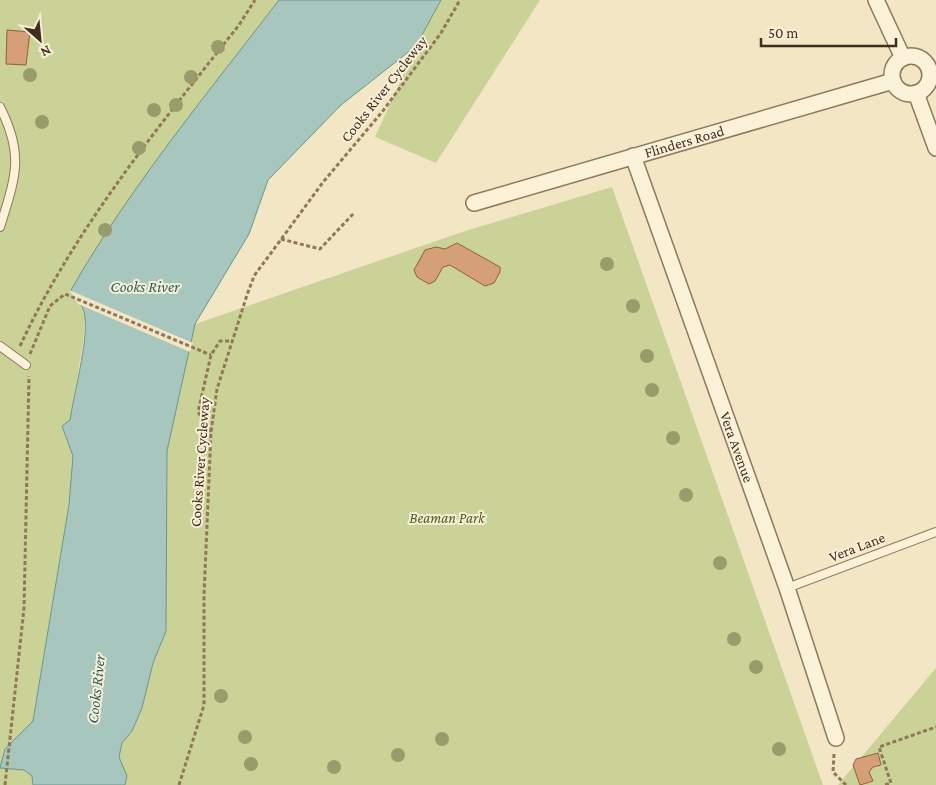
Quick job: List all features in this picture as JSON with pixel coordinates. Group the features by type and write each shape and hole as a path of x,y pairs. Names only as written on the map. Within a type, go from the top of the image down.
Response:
{"street":[{"path":"876,0 902,58"},
{"path":"902,58 919,58 932,70 925,87 916,93 904,93 895,86 892,70 902,58"},
{"name":"Flinders Road","path":"474,203 893,81"},
{"path":"916,93 936,148"},
{"name":"Vera Avenue","path":"633,156 787,588 836,738"}],"lane":[{"path":"0,107 13,143 17,164 16,177 0,227"},
{"path":"0,346 26,365"},
{"name":"Vera Lane","path":"787,588 936,532"}],"path":[{"path":"15,357 61,270 103,202 239,25 255,0"},
{"name":"Cooks River Cycleway","path":"179,785 204,705 204,595 211,432 217,389 254,276 324,181 382,112 441,33 460,0"},
{"path":"281,240 320,249 354,213"},
{"path":"5,785 24,608 30,381 26,365 50,306 65,294 211,355"},
{"path":"211,432 198,412 211,355 220,341 233,341"},
{"path":"885,785 892,782 879,747 936,727"},
{"path":"836,738 832,768 836,776 846,785"}],"green space":[{"path":"0,0 279,0 136,190 79,299 85,317 83,343 70,421 62,426 73,456 69,505 33,721 5,749 0,768"},
{"path":"437,0 540,0 436,163 375,137"},
{"name":"Beaman Park","path":"612,187 823,785 125,785 127,776 119,757 122,743 132,731 142,708 153,663 166,631 167,451 195,324 465,231"},
{"path":"936,668 936,785 838,785"},
{"path":"0,768 24,770 32,776 33,785 0,785"}],"water":[{"name":"Cooks River","path":"279,0 441,0 416,46 341,105 268,180 249,234 195,324 167,451 166,631 153,663 142,708 132,731 122,743 119,757 127,776 125,785 33,785 32,776 24,770 0,768 5,749 33,721 69,505 73,456 62,426 70,420 83,353 85,327 83,310 71,290 118,214 197,106"}],"pier":[{"path":"69,290 193,343 190,352 78,304"}],"building":[{"path":"7,30 30,32 26,65 6,64"},
{"path":"457,243 500,267 500,272 494,283 485,286 450,265 443,267 435,281 429,284 417,277 414,270 425,250 436,247 445,249"},
{"path":"878,753 881,765 873,767 869,772 873,781 860,785 853,765 856,759"}]}
